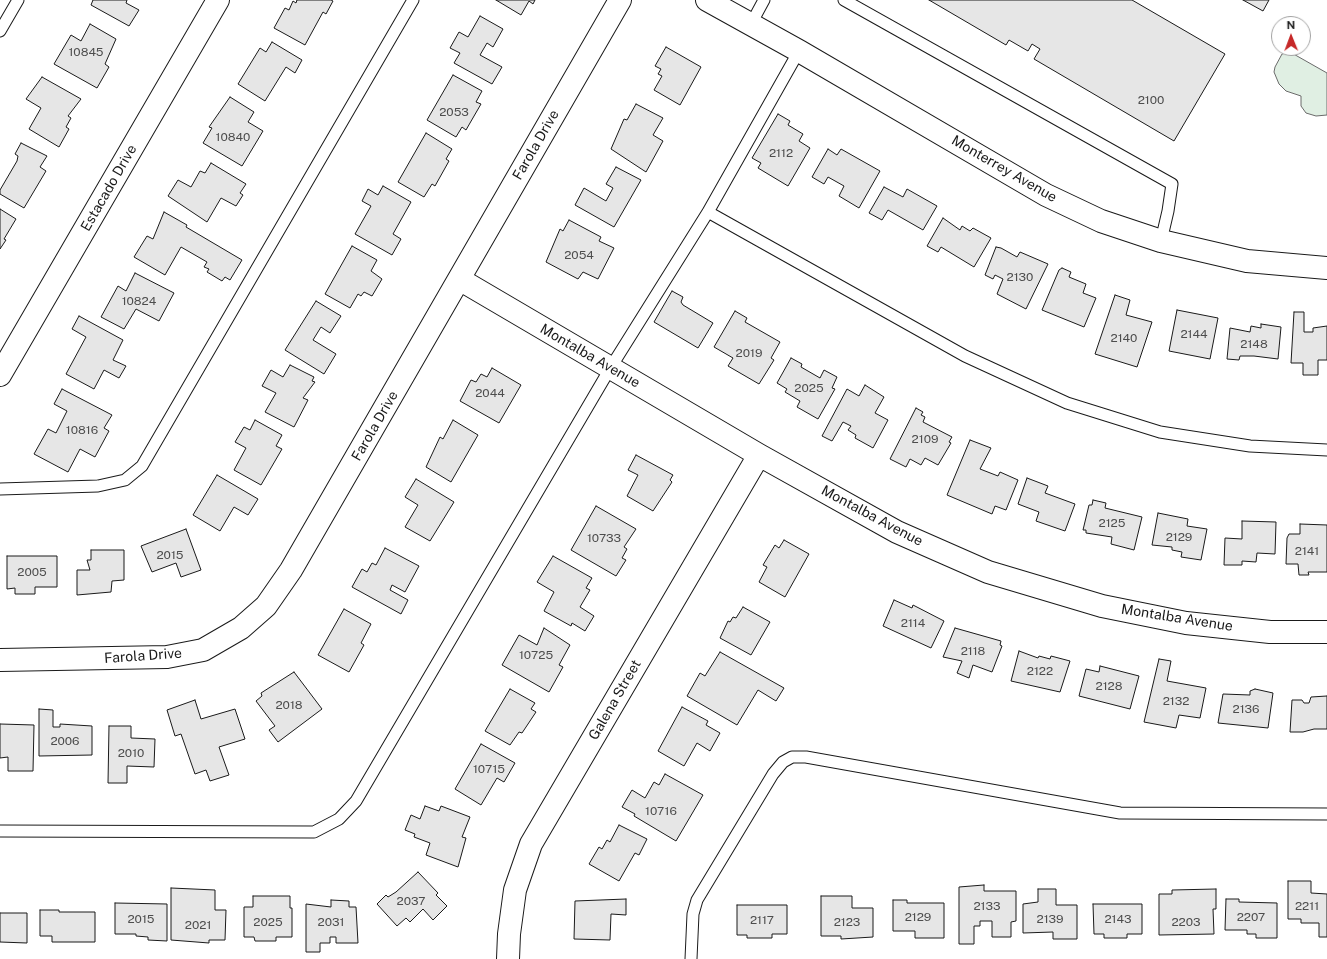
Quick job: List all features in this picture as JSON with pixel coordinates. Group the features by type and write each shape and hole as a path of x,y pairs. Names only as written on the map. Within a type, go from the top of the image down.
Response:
{"street":[{"name":"Estacado Drive","path":"0,375 218,0"},
{"name":"Farola Drive","path":"0,660 168,657 203,650 241,628 266,606 291,570 620,0"},
{"name":"Monterrey Avenue","path":"707,0 799,51 1046,194 1101,221 1160,241 1247,261 1327,268"},
{"name":"Montalba Avenue","path":"460,279 759,455 897,532 988,572 1102,606 1186,623 1270,632 1327,632"},
{"name":"Galena Street","path":"508,959 509,934 515,890 531,844 759,455"}],"lane":[{"path":"0,31 18,0"},
{"path":"0,489 98,486 125,480 142,466 413,0"},
{"path":"751,24 764,0"},
{"path":"844,0 1172,184 1168,211 1160,241"},
{"path":"0,831 314,832 339,819 356,801 611,367 708,212 799,51"},
{"path":"708,212 965,356 1067,403 1160,432 1250,446 1327,450"},
{"path":"691,959 693,914 697,900 773,774 783,762 792,757 806,757 1120,813 1327,814"}],"green space":[{"path":"1281,56 1297,56 1327,73 1327,115 1316,116 1306,113 1301,106 1301,96 1286,91 1279,84 1274,72"}],"building":[{"path":"93,0 127,0 126,3 139,10 129,26 91,5"},
{"path":"297,0 333,1 326,14 323,12 305,45 274,28 285,8 289,10 293,1 296,3"},
{"path":"496,0 535,0 533,4 529,1 521,15"},
{"path":"929,0 1132,0 1225,54 1174,141 1034,59 1040,49 1032,44 1028,51 1009,40 1006,45"},
{"path":"1243,0 1269,0 1263,11"},
{"path":"480,16 503,29 493,47 487,43 480,55 502,67 492,84 454,63 460,53 450,48 459,32 468,37"},
{"path":"90,24 116,39 105,64 109,67 97,88 54,64 71,35 81,41"},
{"path":"272,42 302,60 295,73 286,67 265,101 238,84 260,48 266,52"},
{"path":"666,47 701,67 680,105 654,90 662,76 658,74 661,69 655,66"},
{"path":"453,75 482,91 476,102 481,104 466,130 462,127 456,137 427,120"},
{"path":"42,77 81,99 68,116 71,118 66,127 69,129 59,147 29,129 41,108 26,99"},
{"path":"230,97 254,112 248,122 263,131 242,166 203,143 212,128 209,127"},
{"path":"636,104 663,118 653,135 663,141 646,172 611,149 624,119 627,120"},
{"path":"778,114 790,121 788,125 803,134 799,141 810,148 788,186 758,168 761,163 752,158"},
{"path":"426,133 452,149 446,159 449,161 435,186 432,184 424,197 398,182"},
{"path":"21,143 47,156 40,167 46,171 24,208 0,194 0,190 17,161 18,156 15,154"},
{"path":"828,149 837,155 841,149 880,171 859,208 839,196 844,186 828,177 824,184 812,177"},
{"path":"211,163 246,184 240,193 243,195 236,206 221,198 207,222 168,196 178,180 191,187 200,171 205,173"},
{"path":"616,167 641,180 614,227 575,205 584,188 606,201 613,188 606,184"},
{"path":"383,186 411,202 393,234 401,239 392,255 355,234 371,206 362,201 368,189 378,195"},
{"path":"884,187 903,197 907,189 937,206 923,230 888,210 882,220 869,213"},
{"path":"0,209 16,219 0,249"},
{"path":"164,212 187,225 186,227 242,260 230,280 225,277 222,281 207,272 209,269 204,267 207,262 181,247 165,275 134,257 147,236 153,239"},
{"path":"943,218 960,230 962,226 970,231 973,228 991,238 974,267 941,247 938,252 927,246"},
{"path":"569,220 601,237 599,241 614,248 598,279 583,272 578,279 546,262 560,229 563,231"},
{"path":"352,246 377,260 371,271 382,279 372,296 364,292 361,296 358,294 350,308 325,294"},
{"path":"996,247 1001,248 1017,257 1020,252 1048,264 1026,309 997,294 1003,279 995,275 993,279 985,275"},
{"path":"1062,268 1071,272 1069,277 1086,284 1083,293 1096,298 1084,327 1042,310 1059,270"},
{"path":"135,273 174,293 159,321 136,309 124,329 101,317 118,286 126,291"},
{"path":"672,291 683,297 681,302 683,305 713,323 698,348 654,322"},
{"path":"1115,295 1130,300 1126,315 1152,322 1137,367 1095,354"},
{"path":"316,301 341,316 330,333 321,327 313,340 336,354 324,374 285,350"},
{"path":"1177,310 1218,318 1210,359 1169,351"},
{"path":"735,311 747,318 745,322 780,342 771,358 774,360 759,384 728,366 733,358 714,347"},
{"path":"1294,312 1304,312 1304,332 1313,332 1313,328 1327,326 1327,360 1318,360 1318,375 1303,375 1303,363 1291,363"},
{"path":"79,316 123,340 113,360 126,366 119,378 104,370 94,389 66,374 86,337 72,329"},
{"path":"1261,324 1281,327 1278,359 1240,356 1239,360 1227,359 1230,328 1250,332 1251,326 1261,328"},
{"path":"791,358 802,364 801,367 820,378 824,370 837,377 832,388 835,389 818,419 797,407 800,401 785,392 787,389 777,383"},
{"path":"290,365 314,377 312,381 315,382 303,398 308,400 294,427 265,412 276,393 262,386 271,370 283,377"},
{"path":"492,368 521,385 499,423 460,401 471,380 476,382 481,374 487,377"},
{"path":"865,385 884,397 875,413 888,420 873,448 855,438 856,435 848,430 851,426 843,422 832,441 822,436 847,389 859,396"},
{"path":"62,389 112,415 104,428 109,431 95,457 80,449 68,472 34,454 48,429 56,433 67,411 54,404"},
{"path":"916,408 923,412 921,415 925,417 923,422 952,437 949,442 951,443 938,465 925,458 921,465 910,459 906,467 890,459"},
{"path":"255,420 282,435 276,446 282,449 261,485 234,470 246,448 235,442 244,427 250,430"},
{"path":"453,420 478,435 451,482 426,467 440,437 443,439"},
{"path":"970,440 991,448 980,469 998,476 1000,472 1018,480 1006,510 995,506 992,514 947,495"},
{"path":"636,455 673,475 670,480 672,482 653,511 627,496 638,475 628,470"},
{"path":"217,475 258,499 248,515 234,507 220,531 193,515"},
{"path":"1027,478 1048,486 1045,493 1075,504 1065,531 1036,521 1039,512 1018,504"},
{"path":"416,479 454,502 430,541 405,527 418,505 405,497"},
{"path":"1093,500 1106,503 1105,508 1142,517 1134,550 1111,544 1112,537 1086,533 1086,530 1083,530 1089,505 1092,505"},
{"path":"596,506 636,529 624,547 627,549 622,558 626,560 616,576 571,550"},
{"path":"1158,513 1188,519 1187,526 1207,529 1201,560 1181,557 1182,552 1172,550 1172,547 1152,545"},
{"path":"1242,521 1276,522 1275,554 1257,553 1256,562 1242,561 1242,565 1224,565 1225,538 1242,539"},
{"path":"1300,524 1327,525 1327,572 1308,572 1309,575 1299,575 1298,564 1286,564 1287,538 1289,534 1300,534"},
{"path":"186,529 201,570 181,577 176,563 152,572 141,546"},
{"path":"784,540 809,554 785,597 759,582 767,567 763,565 775,545 779,548"},
{"path":"385,548 419,566 405,592 392,585 390,590 408,600 401,614 352,587 362,569 367,572 372,563 376,565"},
{"path":"91,550 124,550 124,580 112,581 111,592 77,595 77,570 90,570 87,560 91,560"},
{"path":"7,556 57,556 57,587 35,587 35,594 15,594 15,588 7,589"},
{"path":"553,556 592,578 586,588 590,590 580,607 594,616 585,631 572,623 571,626 544,611 554,592 537,582"},
{"path":"894,600 912,608 913,605 944,621 931,648 883,626"},
{"path":"743,607 770,622 751,655 720,638 728,621 730,622 733,617 736,618"},
{"path":"344,609 371,624 361,643 364,645 349,672 318,655"},
{"path":"544,628 570,645 559,665 563,667 549,692 502,665 519,635 537,645"},
{"path":"955,628 1001,641 1000,645 1002,646 992,672 973,665 969,678 957,673 962,661 943,657"},
{"path":"1019,651 1038,658 1039,656 1050,659 1051,656 1070,661 1060,692 1011,681"},
{"path":"720,652 784,688 776,701 758,690 737,725 687,696 700,673 705,676"},
{"path":"1159,659 1171,661 1167,681 1206,688 1200,718 1179,715 1176,728 1144,722"},
{"path":"1100,666 1139,676 1130,709 1079,696 1086,669 1099,672"},
{"path":"294,672 322,709 278,742 269,730 275,726 256,701 262,696 261,693"},
{"path":"510,689 535,703 531,709 536,712 522,733 519,732 510,745 485,731"},
{"path":"1255,689 1273,693 1268,728 1218,723 1223,694 1250,695 1250,691"},
{"path":"1327,696 1327,729 1290,732 1292,700 1302,700 1304,703 1309,703 1311,697"},
{"path":"195,700 201,719 235,709 245,739 219,747 229,775 210,781 206,770 195,774 181,734 175,736 167,710"},
{"path":"682,707 708,721 706,725 720,733 710,751 697,743 684,766 658,751"},
{"path":"39,709 53,710 53,727 60,727 60,724 92,726 92,755 39,756"},
{"path":"0,724 34,725 33,771 8,771 8,757 0,758"},
{"path":"109,726 131,726 131,738 155,739 154,767 127,766 127,783 108,783"},
{"path":"481,744 515,763 504,782 497,778 481,805 455,789"},
{"path":"665,774 703,795 676,841 634,816 635,814 622,807 632,790 645,798 654,782 659,785"},
{"path":"425,806 439,811 441,806 470,817 462,837 466,838 458,867 426,855 430,843 414,837 415,834 405,830 411,815 420,819"},
{"path":"619,825 647,839 639,855 635,853 619,881 589,864 599,847 602,849 607,840 610,842"},
{"path":"418,872 438,893 436,895 447,906 433,920 423,909 410,922 406,918 397,926 377,904 386,895 388,897 396,892"},
{"path":"1288,881 1311,881 1311,893 1327,894 1327,937 1319,937 1319,923 1301,923 1301,919 1288,919"},
{"path":"984,885 984,891 1016,891 1016,921 1011,922 1011,937 992,937 992,921 980,921 980,926 974,926 974,944 959,944 959,887"},
{"path":"171,888 215,890 215,910 226,910 225,940 209,940 209,943 171,940"},
{"path":"1038,889 1056,889 1056,905 1077,905 1077,939 1053,939 1053,932 1023,933 1023,904 1038,902"},
{"path":"1216,889 1216,909 1213,909 1214,934 1159,935 1159,894 1172,894 1172,890"},
{"path":"253,896 290,896 290,908 292,908 292,937 276,937 276,941 255,941 254,937 244,937 244,907 253,907"},
{"path":"821,896 852,896 852,908 873,908 873,937 841,939 841,936 821,936"},
{"path":"626,899 626,915 611,914 610,940 574,939 575,901"},
{"path":"1226,899 1239,899 1239,902 1277,903 1277,938 1256,938 1256,934 1247,934 1247,930 1225,930"},
{"path":"331,900 349,901 349,907 356,907 358,943 336,943 336,937 330,937 330,943 320,943 320,952 306,952 306,904 331,907"},
{"path":"893,900 907,900 907,903 944,903 944,938 915,938 915,931 893,931"},
{"path":"115,903 167,904 167,941 148,940 148,937 136,936 136,934 115,934"},
{"path":"1093,904 1142,904 1142,934 1127,934 1127,938 1104,938 1104,934 1094,934"},
{"path":"737,905 787,905 787,934 772,934 772,938 747,938 747,935 737,935"},
{"path":"40,910 59,910 59,912 95,912 95,942 52,942 52,936 40,936"},
{"path":"0,913 27,913 27,943 0,942"}]}
